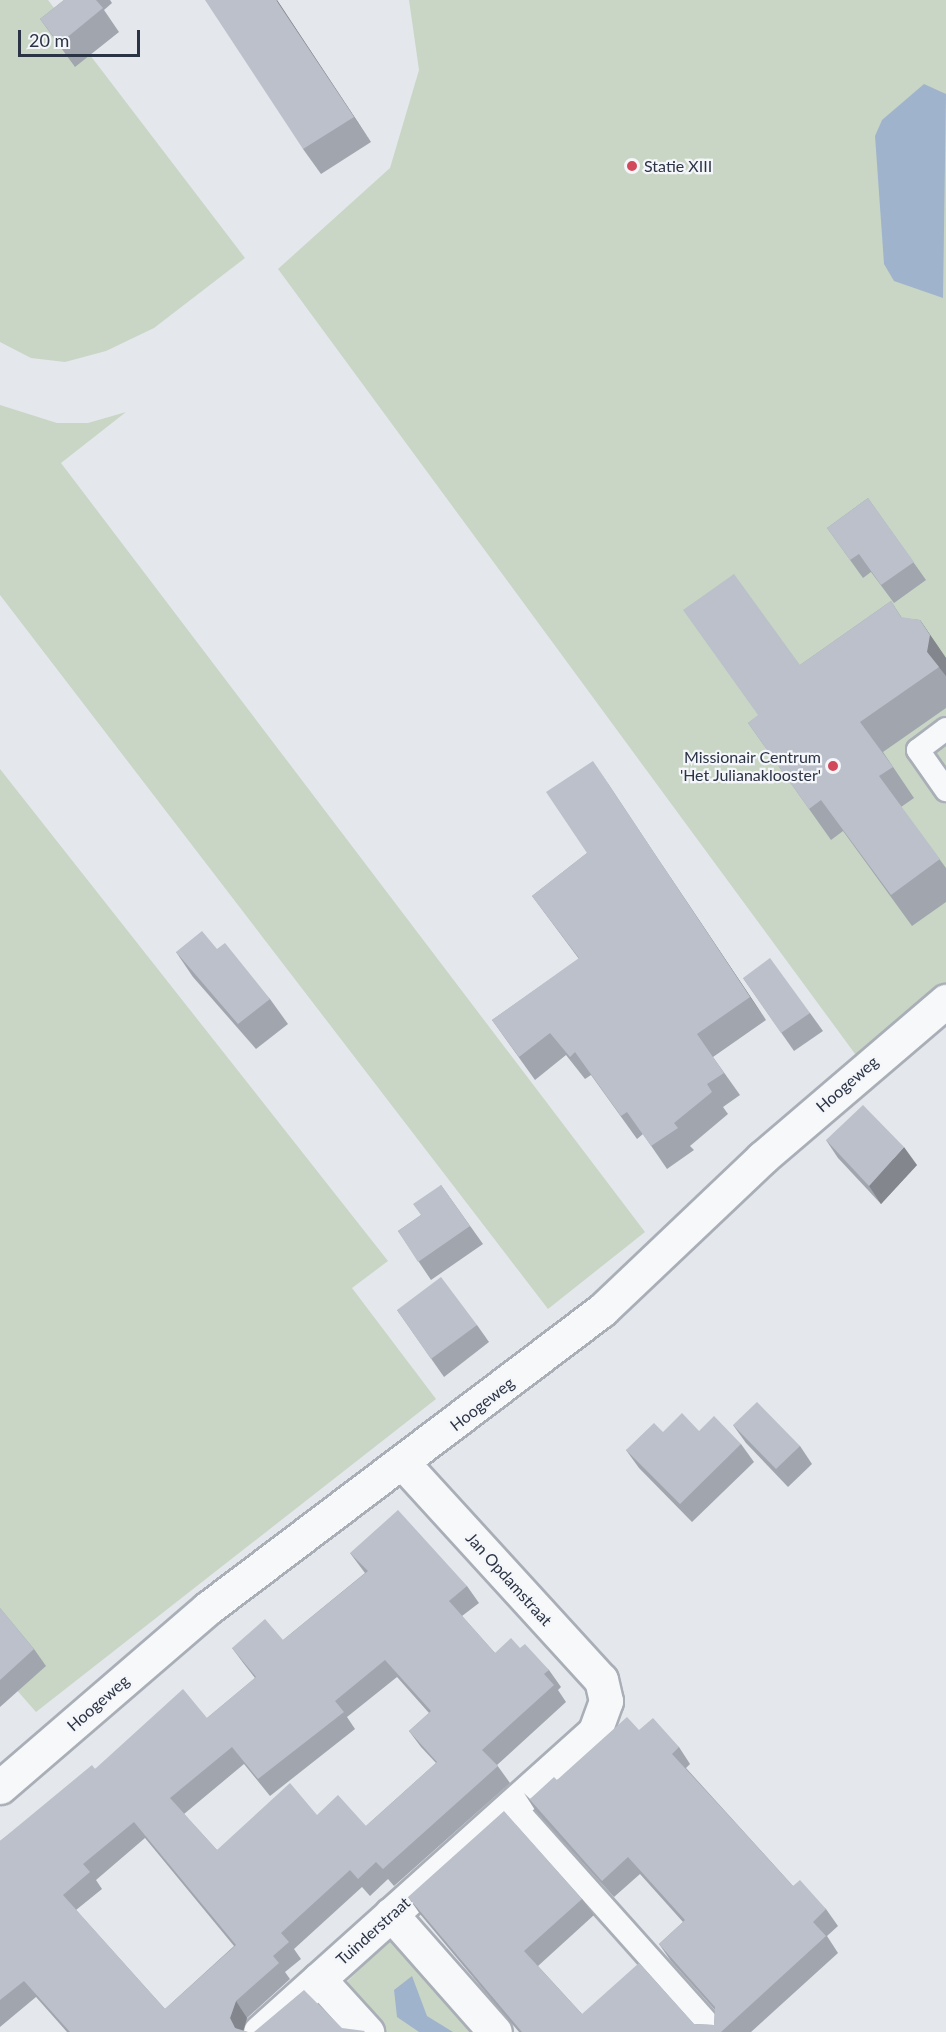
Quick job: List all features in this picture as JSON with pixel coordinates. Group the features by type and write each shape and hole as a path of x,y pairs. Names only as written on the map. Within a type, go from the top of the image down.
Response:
{"street":[{"name":"Hoogeweg","path":"0,1787 208,1608 403,1463 602,1310 779,1143 946,1001"},
{"name":"Jan Opdamstraat","path":"403,1463 601,1680 606,1701"},
{"name":"Tuinderstraat","path":"260,2032 595,1731 606,1701"},
{"path":"391,1914 495,2032"},
{"path":"319,1979 367,2032"}],"lane":[{"path":"946,729 918,750 946,790"},
{"path":"513,1805 716,2032"}],"green space":[{"path":"0,0 48,0 245,258 154,328 106,351 65,362 31,358 0,342"},
{"path":"409,0 946,0 946,992 861,1062 278,269 390,168 419,70"},
{"path":"0,405 57,423 88,423 126,412 61,463 645,1232 548,1309 0,595"},
{"path":"0,769 388,1261 352,1288 436,1399 36,1712 0,1671"},
{"path":"394,1934 487,2032 378,2032 340,1989"}],"water":[{"path":"924,84 946,94 943,298 894,281 884,264 875,136 882,120"},
{"path":"412,1976 427,2016 453,2032 419,2032 397,2017 394,1990"}],"building":[{"path":"64,0 96,0 103,8 59,44 40,19"},
{"path":"205,0 276,0 354,117 303,149"},
{"path":"868,498 914,562 881,585 859,554 850,560 827,528"},
{"name":"Missionair Centrum 'Het Julianaklooster'","path":"734,574 800,665 891,601 901,617 920,620 930,635 927,652 939,667 860,722 893,767 879,776 940,859 891,895 821,800 809,809 748,723 758,715 683,610"},
{"path":"593,761 750,997 697,1034 724,1073 707,1084 712,1092 674,1123 678,1128 651,1146 627,1112 621,1116 575,1052 570,1057 550,1033 519,1057 492,1020 579,958 532,896 587,853 546,792"},
{"path":"202,931 217,949 225,943 270,999 238,1024 176,952"},
{"path":"770,958 810,1013 781,1033 743,978"},
{"path":"863,1105 904,1147 869,1186 826,1140"},
{"path":"441,1185 470,1226 418,1262 398,1231 421,1215 413,1204"},
{"path":"441,1277 477,1325 431,1359 397,1310"},
{"path":"757,1402 800,1446 776,1469 733,1425"},
{"path":"682,1413 699,1431 714,1416 741,1444 680,1504 626,1450 654,1423 663,1432"},
{"path":"398,1510 467,1586 449,1601 495,1653 511,1638 520,1648 525,1644 549,1670 544,1674 554,1685 482,1750 498,1766 383,1869 376,1862 358,1879 350,1870 281,1933 289,1942 273,1956 279,1963 236,2001 230,2018 235,2028 248,2032 70,2032 24,1981 0,2000 0,1841 92,1765 95,1769 183,1689 207,1718 256,1677 232,1648 265,1619 283,1640 368,1571 350,1553","holes":["385,1660 431,1711 409,1731 437,1762 366,1826 338,1795 317,1815 290,1783 217,1850 170,1798 232,1747 258,1779 344,1712 335,1701","134,1822 236,1945 165,2009 63,1895 90,1872 83,1864"]},
{"path":"0,1608 34,1649 0,1680"},
{"path":"627,1717 639,1730 653,1718 679,1747 672,1754 793,1886 800,1880 826,1909 813,1922 826,1936 721,2032 522,2032 408,1897 504,1811 582,1899 524,1951 582,2014 639,1963 694,2024 714,2025 715,2007 659,1944 685,1920 628,1857 602,1881 524,1793 530,1799 554,1777 557,1780"},
{"path":"304,1990 342,2028 365,2031 254,2032"}],"place":[{"name":"Statie XIII","path":"632,166"},
{"name":"Missionair Centrum 'Het Julianaklooster'","path":"833,766"}]}
